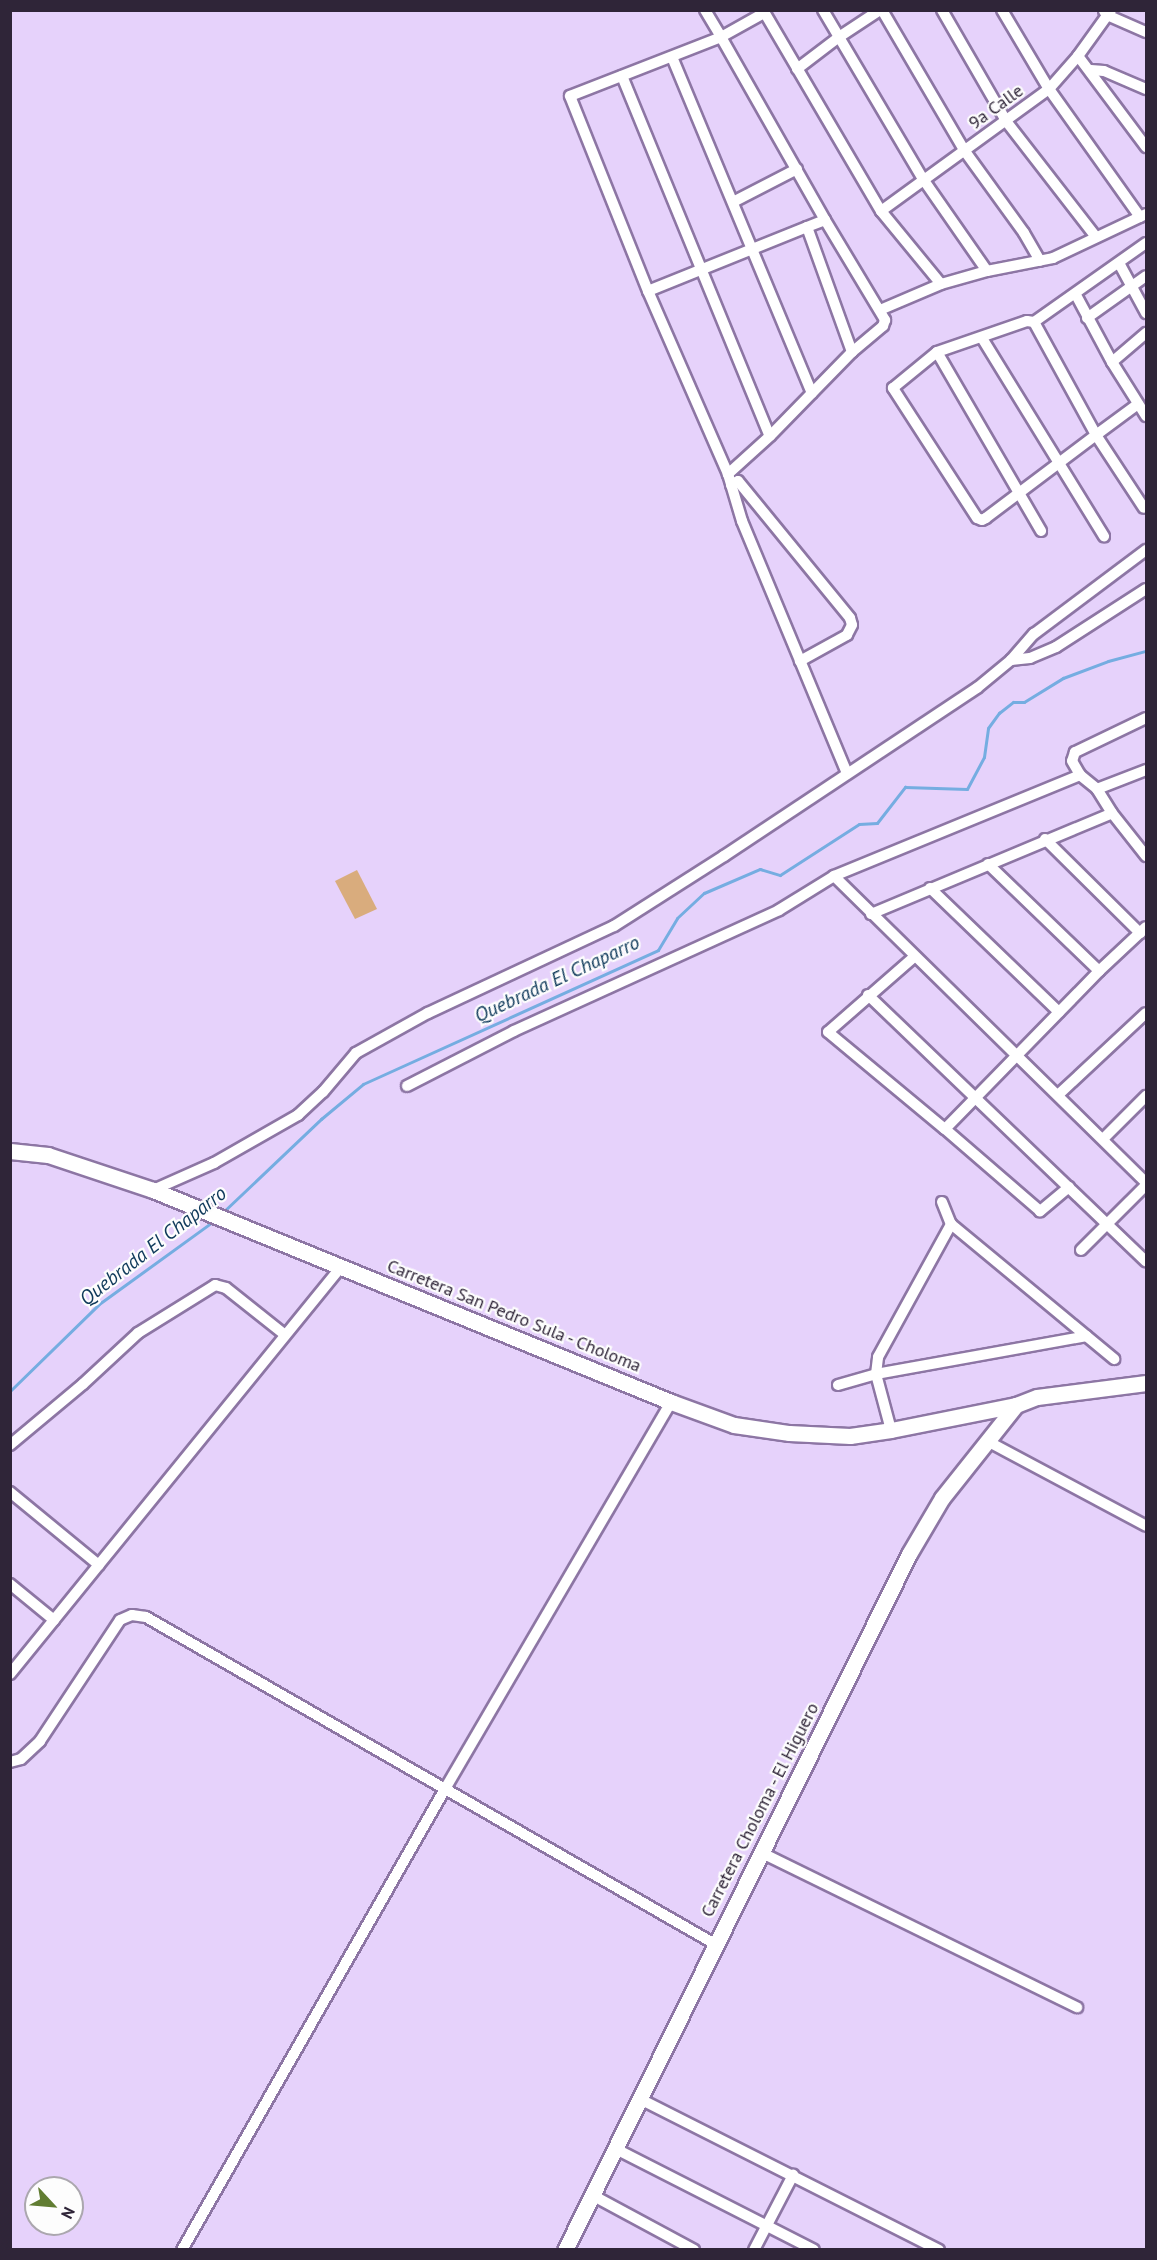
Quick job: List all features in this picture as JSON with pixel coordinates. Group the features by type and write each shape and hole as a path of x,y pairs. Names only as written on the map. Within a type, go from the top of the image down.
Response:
{"main road":[{"name":"Carretera San Pedro Sula - Choloma","path":"10,1151 48,1155 153,1190 671,1402 734,1425 789,1433 850,1436 1016,1405 1037,1397 1146,1383"},
{"name":"Carretera San Pedro Sula - Choloma","path":"1016,1405 1036,1406 1146,1390"},
{"name":"Carretera Choloma - El Higuero","path":"565,2250 909,1554 942,1498 1016,1405"}],"street":[{"path":"705,10 885,320 883,326 852,352 729,479"},
{"path":"823,10 923,178 987,271"},
{"path":"797,69 839,37 881,10 964,150 1024,233 1040,261"},
{"path":"942,10 1006,121 1096,237"},
{"path":"880,309 940,284 987,271 1040,261 1073,250 1143,216 1049,89 1002,10"},
{"path":"847,774 742,521 729,479 648,291 570,96 721,37 764,12 881,211 940,284"},
{"path":"1107,12 1146,32"},
{"name":"9a Calle","path":"881,211 923,178 1049,89 1078,56 1107,12"},
{"path":"1078,56 1091,70 1146,147"},
{"path":"672,57 812,393"},
{"path":"1091,70 1104,71 1146,89"},
{"path":"622,76 770,436"},
{"path":"733,202 797,170"},
{"path":"648,291 825,219"},
{"path":"807,227 852,352"},
{"path":"1138,404 986,518 977,518 893,388 937,352 1027,321 1034,322 1076,295 1146,243"},
{"path":"1119,263 1146,313"},
{"path":"1087,318 1146,276"},
{"path":"1076,295 1112,362 1146,416"},
{"path":"1034,322 1096,435 1144,508"},
{"path":"1112,362 1146,333"},
{"path":"982,338 1058,465 1104,536"},
{"path":"937,352 1041,531"},
{"path":"729,479 738,481 850,618 852,625 847,635 800,661"},
{"path":"153,1190 214,1163 298,1115 323,1092 356,1053 428,1013 614,926 978,688 1011,660 1034,634 1146,550"},
{"path":"1011,660 1030,658 1056,647 1146,588"},
{"path":"1146,718 1075,752 1072,761 1080,775 1096,789 1146,856"},
{"path":"1096,789 1146,770"},
{"path":"407,1086 514,1031 779,910 834,876 1080,775"},
{"path":"871,914 1045,839 1112,813"},
{"path":"945,1129 1099,971 1143,930 1045,839"},
{"path":"988,864 1099,971"},
{"path":"834,876 914,957 1018,1055 1146,1184 1081,1250"},
{"path":"930,888 1059,1012"},
{"path":"914,957 828,1032 1040,1210 1069,1187"},
{"path":"868,995 976,1096 1146,1262"},
{"path":"1058,1095 1146,1013"},
{"path":"1103,1139 1146,1096"},
{"path":"942,1202 951,1224 1114,1359"},
{"path":"891,1430 876,1374 878,1358 951,1224"},
{"path":"10,1674 341,1267"},
{"path":"10,1445 83,1384 138,1333 215,1285 226,1288 285,1335"},
{"path":"837,1385 876,1374 1087,1336"},
{"path":"182,2250 445,1788 671,1402"},
{"path":"988,1442 1146,1526"},
{"path":"10,1492 99,1565"},
{"path":"10,1584 54,1620"},
{"path":"10,1762 21,1759 40,1742 120,1620 132,1615 146,1617 715,1944"},
{"path":"762,1853 1077,2007"},
{"path":"640,2099 793,2175 924,2246 939,2250"},
{"path":"616,2149 814,2250"},
{"path":"754,2250 793,2175"},
{"path":"592,2195 694,2250"}],"shaded area":[{"path":"357,870 377,909 355,919 335,881"}],"waterway":[{"name":"Quebrada El Chaparro","path":"222,1213 321,1119 363,1084 658,950 677,918 704,893 760,869 780,875 859,824 877,823 905,787 967,789 984,757 988,728 999,713 1013,702 1024,702 1063,678 1108,661 1146,651"},
{"name":"Quebrada El Chaparro","path":"10,1391 99,1304 215,1220"}]}
